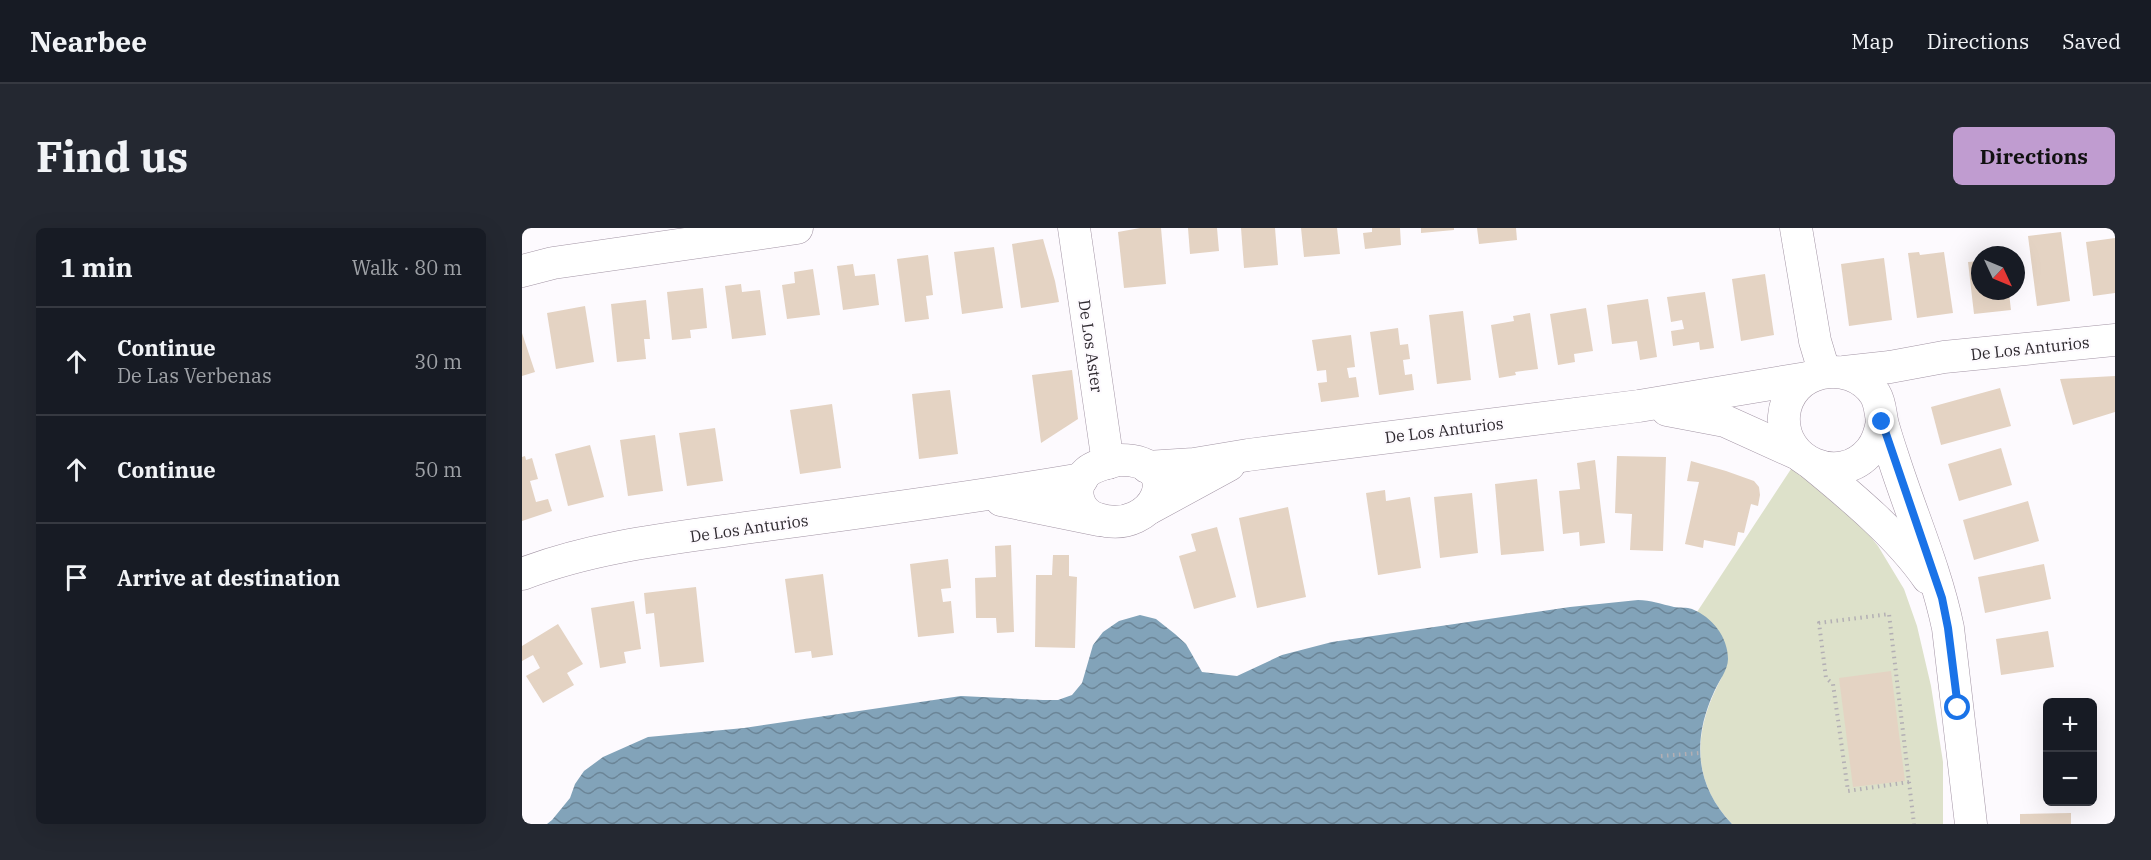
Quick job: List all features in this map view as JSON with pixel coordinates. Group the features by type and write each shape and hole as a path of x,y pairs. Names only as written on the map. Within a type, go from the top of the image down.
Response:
{"street":[{"path":"522,271 553,263 797,228"},
{"name":"De Los Aster","path":"1074,228 1095,471"},
{"path":"1796,228 1815,341 1825,374"},
{"name":"De Los Anturios","path":"1147,467 1194,464 1248,455 1639,406 1825,374 1890,367 1944,357 2115,340"},
{"path":"1639,406 1707,416 1725,421 1827,468 1843,468 1858,462 1870,452 1878,438 1882,416 1913,374 1944,357"},
{"path":"1942,598 1922,569 1902,546 1846,492 1805,459 1789,442 1784,414 1788,400 1796,388 1825,374 1856,377 1868,385 1876,396 1942,598 1953,663 1971,824"},
{"path":"979,497 1101,520 1123,521 1141,515 1248,455"},
{"path":"979,497 1095,471 1130,460 1153,471 1160,484 1159,493 1150,508"},
{"path":"1095,471 1078,494 1079,506 1087,515 1101,520"},
{"name":"De Los Anturios","path":"522,574 554,562 655,540 979,497"}],"path":[{"path":"1909,782 1848,791 1833,684 1826,678 1819,623 1889,614 1909,782 1914,824"},
{"path":"1661,756 1699,753"}],"green space":[{"path":"1793,466 1853,515 1878,546 1904,589 1917,626 1931,686 1943,762 1943,824 1732,824 1718,807 1708,789 1700,753 1702,734 1706,715 1722,677 1697,612"}],"water":[{"path":"1638,600 1690,608 1706,617 1718,629 1725,643 1728,663 1707,710 1700,745 1704,778 1710,794 1732,824 547,824 570,798 575,784 584,771 603,757 648,737 744,728 961,696 1058,700 1072,695 1082,683 1093,645 1103,632 1119,621 1140,615 1156,619 1186,644 1202,672 1237,676 1282,655 1332,642 1570,607"}],"building":[{"path":"1140,228 1161,228 1166,284 1124,288 1118,232"},
{"path":"1188,228 1217,228 1219,251 1190,254"},
{"path":"1241,228 1275,228 1278,265 1244,268"},
{"path":"1301,228 1337,228 1340,254 1304,257"},
{"path":"1372,228 1400,228 1401,245 1365,249 1363,233 1372,232"},
{"path":"1421,228 1454,228 1454,230 1421,233"},
{"path":"1477,228 1516,228 1517,240 1479,244"},
{"path":"2061,232 2070,301 2037,306 2028,236"},
{"path":"2115,238 2115,293 2093,296 2086,242"},
{"path":"1043,239 1059,302 1021,308 1012,244"},
{"path":"994,247 1003,308 962,314 954,252"},
{"path":"1919,252 1920,255 1944,252 1953,313 1917,318 1908,253"},
{"path":"928,255 933,295 926,296 929,319 905,322 897,259"},
{"path":"1884,258 1892,320 1849,326 1841,264"},
{"path":"1968,262 1971,262 1971,288"},
{"path":"853,264 855,276 875,274 879,305 843,310 837,266"},
{"path":"813,269 820,315 787,319 782,285 795,283 794,272"},
{"path":"1765,274 1774,335 1741,341 1732,279"},
{"path":"741,284 742,292 760,290 766,335 732,339 725,286"},
{"path":"703,288 707,328 690,330 691,338 672,340 667,292"},
{"path":"1705,292 1714,348 1700,350 1699,342 1673,346 1671,331 1684,329 1682,320 1671,322 1667,297"},
{"path":"1648,299 1657,357 1640,360 1637,341 1612,344 1607,305"},
{"path":"646,300 650,339 644,339 646,359 617,362 611,304"},
{"path":"1972,300 2010,300 2011,310 1974,314"},
{"path":"585,306 594,362 556,369 547,313"},
{"path":"1586,308 1593,351 1574,354 1575,362 1558,365 1550,314"},
{"path":"1463,311 1471,380 1437,384 1429,315"},
{"path":"1530,313 1538,369 1515,372 1516,375 1499,378 1491,325 1514,321 1513,316"},
{"path":"1398,328 1400,345 1408,344 1410,359 1403,360 1405,375 1412,374 1414,390 1379,395 1370,332"},
{"path":"522,333 535,372 522,376"},
{"path":"1351,335 1355,367 1347,368 1349,378 1356,377 1359,397 1321,402 1318,383 1327,382 1326,370 1317,371 1312,340"},
{"path":"1072,370 1078,419 1041,443 1032,375"},
{"path":"2115,376 2115,412 2073,425 2060,379"},
{"path":"2000,388 2011,426 1941,445 1931,407"},
{"path":"950,390 958,454 919,459 912,394"},
{"path":"832,404 841,468 800,474 790,410"},
{"path":"715,428 723,481 687,486 679,433"},
{"path":"655,435 663,491 628,496 620,440"},
{"path":"590,445 604,497 568,506 555,454"},
{"path":"2001,448 2012,485 1959,501 1948,464"},
{"path":"525,456 526,460 532,458 538,479 530,481 536,502 548,499 552,511 522,521 522,457"},
{"path":"1617,456 1666,457 1663,551 1630,550 1632,514 1615,513"},
{"path":"1595,460 1605,543 1580,546 1579,532 1563,534 1559,491 1580,489 1577,463"},
{"path":"1691,461 1754,481 1759,487 1758,506 1751,504 1744,533 1738,532 1735,546 1704,540 1703,548 1685,544 1699,482 1687,481"},
{"path":"1537,479 1544,551 1501,555 1495,484"},
{"path":"1385,490 1386,501 1410,497 1421,568 1378,575 1366,493"},
{"path":"1472,493 1478,553 1440,558 1434,497"},
{"path":"2028,501 2039,541 1974,560 1963,520"},
{"path":"1288,507 1306,597 1257,608 1239,518"},
{"path":"1217,527 1236,597 1194,609 1179,556 1196,551 1191,534"},
{"path":"1011,545 1014,632 997,633 996,618 976,618 975,578 996,577 995,546"},
{"path":"1053,555 1069,555 1069,576 1077,577 1075,648 1035,647 1036,575 1052,575"},
{"path":"948,559 951,588 941,589 943,602 951,601 954,633 918,637 910,564"},
{"path":"2044,564 2051,599 1985,613 1978,577"},
{"path":"823,574 833,655 812,658 811,651 795,653 785,579"},
{"path":"696,587 704,662 660,667 654,613 646,614 644,593"},
{"path":"634,601 641,649 624,652 626,663 600,668 591,608"},
{"path":"558,624 583,664 567,673 574,685 543,703 526,676 540,668 533,655 522,661 522,646"},
{"path":"2048,631 2054,667 2001,675 1996,639"},
{"path":"1891,671 1905,781 1853,787 1839,678"},
{"path":"2071,813 2071,824 2020,824 2020,814"}],"route":[{"path":"1882,422 1942,598 1958,708"}]}
